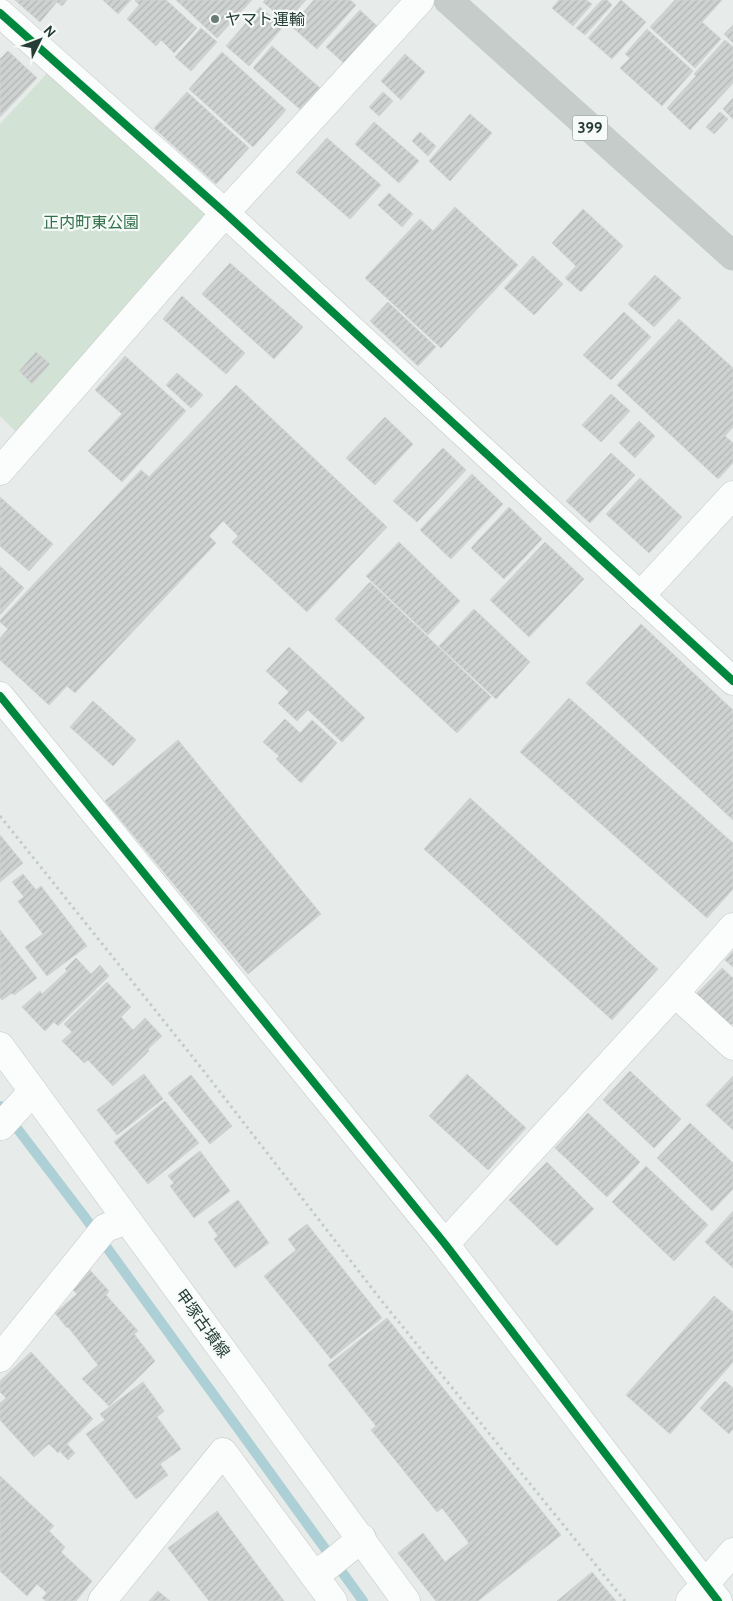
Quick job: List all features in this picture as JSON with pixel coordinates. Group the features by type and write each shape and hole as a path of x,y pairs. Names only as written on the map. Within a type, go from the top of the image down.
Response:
{"highway":[{"name":"399","path":"448,0 733,256"}],"street":[{"path":"0,471 225,213 420,0"},
{"path":"0,12 225,213 733,681"},
{"path":"640,596 733,495"},
{"path":"0,696 445,1244 704,1595 733,1552"},
{"path":"445,1244 733,927"},
{"path":"675,993 733,1046"},
{"name":"甲塚古墳線","path":"0,1046 33,1091 108,1231 336,1558 406,1601"},
{"path":"1,1126 33,1091"},
{"path":"0,1358 108,1231"},
{"path":"102,1601 223,1452 336,1558 333,1601"}],"path":[{"path":"0,816 192,1057 381,1300 625,1601"}],"green space":[{"name":"正内町東公園","path":"52,68 220,214 22,438 0,416 0,124"}],"building":[{"path":"15,0 67,0 62,6 57,2 40,22"},
{"path":"103,0 131,0 118,14"},
{"path":"136,0 166,0 197,28 174,53 161,40 156,46 127,19 139,5"},
{"name":"ヤマト運輸","path":"176,0 252,0 217,38"},
{"path":"265,0 306,0 286,22 263,2"},
{"path":"314,0 350,0 356,5 317,49 291,26"},
{"path":"559,0 586,0 592,4 573,26 552,8"},
{"path":"602,0 607,0 612,5 585,35 576,28"},
{"path":"621,0 646,22 612,59 588,38"},
{"path":"675,0 722,0 702,22 721,39 695,68 650,27"},
{"path":"260,7 283,27 249,66 226,46"},
{"path":"360,10 378,27 345,64 326,47"},
{"path":"733,25 733,43 724,34"},
{"path":"201,28 217,42 191,71 175,57"},
{"path":"647,29 693,71 662,106 620,68 630,58 625,54"},
{"path":"725,40 733,47 733,83 690,130 667,108 696,76 694,74"},
{"path":"272,46 321,89 302,111 253,68"},
{"path":"8,51 37,78 0,117 0,59"},
{"path":"222,52 286,110 253,147 189,89"},
{"path":"405,54 425,72 401,100 381,81"},
{"path":"187,92 249,148 216,184 154,128"},
{"path":"383,92 393,101 379,116 369,107"},
{"path":"733,98 733,119 723,109"},
{"path":"720,112 728,119 714,134 706,127"},
{"path":"470,114 492,133 450,181 429,161"},
{"path":"374,122 419,161 399,183 355,144"},
{"path":"420,132 436,146 428,156 412,141"},
{"path":"327,138 381,185 350,219 296,172"},
{"path":"389,193 413,214 402,227 378,205"},
{"path":"455,207 518,265 441,348 365,278 420,219 433,231"},
{"path":"583,209 623,246 581,292 565,278 576,266 552,243"},
{"path":"533,256 563,284 534,315 504,288"},
{"path":"230,263 303,327 274,359 202,294"},
{"path":"655,275 681,298 654,327 628,304"},
{"path":"182,296 245,353 226,374 163,319"},
{"path":"388,302 436,347 418,366 370,321"},
{"path":"624,312 651,337 611,380 583,355"},
{"path":"679,319 733,368 733,427 725,436 733,443 733,463 718,479 617,385"},
{"path":"36,352 50,364 32,384 19,371"},
{"path":"125,356 186,411 122,482 88,451 122,414 95,390"},
{"path":"177,373 203,395 191,408 166,385"},
{"path":"236,385 387,527 307,612 232,542 238,536 223,521 209,536 216,543 75,693 67,686 49,705 0,660 0,638 8,629 0,620 141,470 149,477"},
{"path":"611,394 630,411 601,442 582,425"},
{"path":"385,417 413,444 375,485 346,458"},
{"path":"639,421 655,436 635,458 619,443"},
{"path":"443,448 466,470 417,522 393,501"},
{"path":"611,453 635,475 590,523 566,501"},
{"path":"472,474 503,504 451,559 420,530"},
{"path":"640,478 682,517 649,553 606,514"},
{"path":"0,497 53,544 29,571 0,546"},
{"path":"509,507 542,539 504,579 471,548"},
{"path":"399,542 460,601 428,635 366,576"},
{"path":"545,542 584,579 529,637 490,600"},
{"path":"0,566 24,588 0,615"},
{"path":"370,582 491,697 457,733 335,619"},
{"path":"474,609 530,662 496,699 439,646"},
{"path":"641,624 733,710 733,820 586,683"},
{"path":"289,647 365,718 342,742 308,710 297,721 278,703 289,692 266,671"},
{"path":"569,698 733,843 733,889 707,918 520,752"},
{"path":"93,701 136,740 113,766 70,727"},
{"path":"285,719 300,733 312,720 337,743 301,783 276,759 279,756 263,742"},
{"path":"178,740 321,914 248,974 105,801"},
{"path":"470,798 658,969 612,1020 424,849"},
{"path":"0,835 23,863 0,882"},
{"path":"23,874 36,890 41,886 87,946 47,976 25,947 43,934 18,901 24,897 12,882"},
{"path":"0,930 37,978 14,995 12,993 2,1000 0,998"},
{"path":"733,951 733,967 725,960"},
{"path":"76,958 91,974 100,965 109,976 58,1026 54,1022 45,1031 22,1007 40,991 42,994 67,971 65,969"},
{"path":"722,968 733,978 733,1023 730,1026 696,994"},
{"path":"107,982 131,1007 121,1017 133,1030 145,1018 162,1036 113,1086 88,1060 84,1063 62,1041 72,1032 64,1024"},
{"path":"630,1071 681,1119 654,1148 603,1100"},
{"path":"144,1074 163,1099 117,1135 97,1110"},
{"path":"467,1074 526,1128 488,1170 429,1116"},
{"path":"191,1075 232,1126 210,1144 168,1093"},
{"path":"733,1076 733,1130 706,1105"},
{"path":"165,1101 199,1143 148,1184 114,1142"},
{"path":"588,1113 640,1162 607,1197 555,1148"},
{"path":"690,1123 733,1163 733,1189 712,1211 657,1158"},
{"path":"200,1151 230,1191 194,1218 170,1186 174,1183 168,1176"},
{"path":"547,1162 594,1209 557,1246 509,1200"},
{"path":"646,1166 708,1225 674,1261 612,1202"},
{"path":"238,1200 269,1243 235,1268 214,1239 218,1236 208,1222"},
{"path":"733,1211 733,1268 705,1242"},
{"path":"307,1224 382,1318 331,1359 264,1276 296,1250 288,1239"},
{"path":"88,1268 109,1291 106,1295 138,1331 134,1334 155,1361 109,1406 82,1379 98,1365 55,1313 77,1294 69,1285"},
{"path":"714,1296 733,1312 733,1362 670,1434 626,1395"},
{"path":"387,1318 561,1535 478,1601 436,1601 398,1553 423,1533 445,1562 469,1543 442,1508 437,1512 371,1430 376,1426 328,1365"},
{"path":"31,1352 93,1419 67,1444 75,1453 68,1460 60,1451 58,1453 49,1444 34,1457 0,1420 0,1403 6,1398 0,1392 0,1381"},
{"path":"725,1381 733,1388 733,1429 729,1434 700,1408"},
{"path":"143,1382 164,1411 157,1417 181,1449 160,1464 168,1475 136,1499 86,1434 105,1420 100,1414"},
{"path":"0,1476 54,1526 49,1531 65,1547 61,1552 92,1581 76,1601 46,1601 42,1598 47,1593 37,1584 27,1596 0,1571"},
{"path":"217,1511 284,1601 209,1601 168,1548"},
{"path":"592,1572 616,1601 557,1601"},
{"path":"158,1591 170,1601 149,1601"}],"waterway":[{"path":"0,1106 84,1216 363,1601"}],"cycle path":[{"path":"0,13 225,213 733,681"},
{"path":"0,696 445,1244 718,1601"}],"place":[{"name":"ヤマト運輸","path":"215,19"}]}
